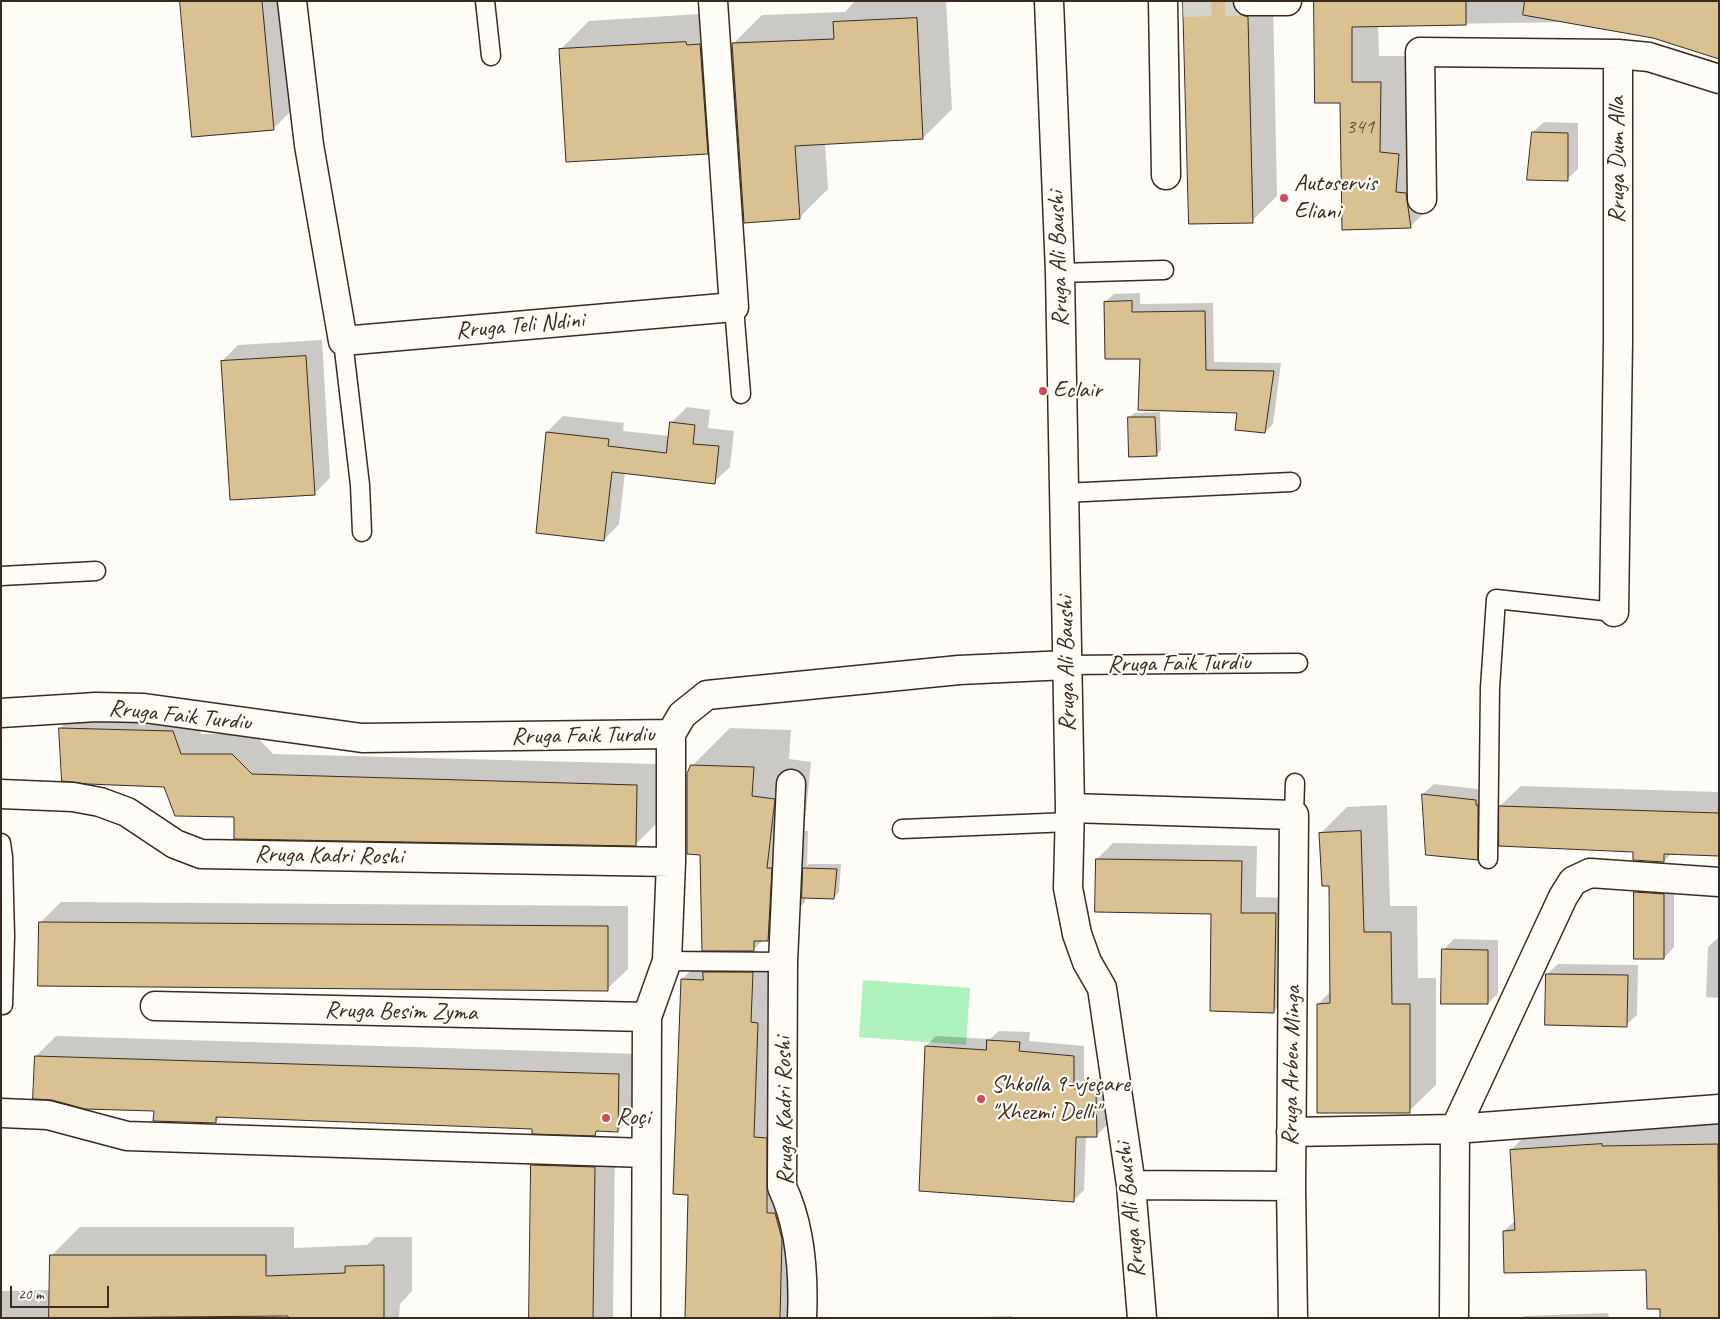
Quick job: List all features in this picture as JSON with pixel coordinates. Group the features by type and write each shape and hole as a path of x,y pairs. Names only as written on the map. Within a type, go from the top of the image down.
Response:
{"street":[{"path":"292,1 309,145 343,341"},
{"path":"712,1 734,307"},
{"name":"Rruga Ali Baushi","path":"1049,1 1060,273 1070,815 1068,888 1077,934 1087,962 1102,988 1131,1185 1142,1318"},
{"path":"1248,1 1287,1"},
{"path":"1166,175 1170,3"},
{"path":"1422,198 1420,52 1618,54 1649,57 1719,79"},
{"name":"Rruga Dum Alla","path":"1614,612 1618,342 1618,54"},
{"name":"Rruga Teli Ndini","path":"343,341 734,307"},
{"name":"Rruga Faik Turdiu","path":"1,713 96,707 144,708 362,738 671,734 682,715 707,695 959,670 1066,665"},
{"path":"646,1318 647,1018 667,962 671,862 671,734"},
{"name":"Rruga Kadri Roshi","path":"791,784 782,962 782,1187 790,1202 801,1252 802,1318"},
{"name":"Rruga Kadri Roshi","path":"1,794 73,797 100,802 128,812 175,844 201,854 671,862"},
{"path":"1070,815 1294,815"},
{"name":"Rruga Arben Minga","path":"1293,1318 1291,1132 1294,815"},
{"path":"1454,1318 1455,1129 1563,897 1573,881 1590,874 1719,882"},
{"name":"Rruga Besim Zyma","path":"155,1006 647,1018"},
{"path":"1291,1132 1455,1129 1719,1109"},
{"path":"2,1113 48,1115 127,1136 646,1152"},
{"path":"1131,1185 1291,1186"}],"lane":[{"path":"485,1 491,56"},
{"path":"1060,273 1164,270"},
{"path":"734,307 741,394"},
{"path":"343,341 360,485 362,532"},
{"path":"1064,494 1291,482"},
{"path":"1,576 96,571"},
{"path":"1488,859 1490,688 1496,599 1614,612"},
{"name":"Rruga Faik Turdiu","path":"1066,665 1298,663"},
{"name":"Rruga Arben Minga","path":"1294,815 1295,783"},
{"path":"902,829 1070,815"},
{"path":"1,843 5,936 3,1005"},
{"path":"667,962 782,962"}],"green space":[{"path":"863,980 970,988 966,1045 859,1037"}],"building":[{"path":"180,1 262,1 274,130 192,137"},
{"path":"1183,1 1232,1 1234,8 1240,14 1248,17 1253,223 1189,224"},
{"path":"1314,1 1466,1 1466,25 1352,27 1352,82 1381,82 1380,152 1399,154 1396,192 1406,193 1411,228 1342,230 1340,103 1315,103"},
{"path":"1525,1 1719,1 1719,59 1653,38 1523,15"},
{"path":"917,18 923,139 795,146 800,219 744,223 732,43 834,39 833,22"},
{"path":"686,42 687,45 700,44 708,154 566,162 559,49"},
{"path":"1532,132 1568,133 1568,181 1527,180"},
{"path":"1132,301 1132,312 1205,311 1206,370 1274,371 1265,433 1235,430 1237,413 1138,410 1140,359 1105,359 1104,302"},
{"path":"306,356 315,495 230,500 221,361"},
{"path":"1128,417 1155,417 1157,456 1129,457"},
{"path":"670,422 695,425 693,444 719,446 715,484 612,472 604,541 536,533 546,432 609,439 608,446 666,453"},
{"path":"59,728 173,731 181,754 232,754 252,774 637,785 636,846 234,839 234,817 175,816 164,787 62,781"},
{"path":"691,765 754,767 752,796 775,799 767,868 772,868 768,941 754,941 754,951 702,951 700,855 687,854 687,774"},
{"path":"1422,794 1476,800 1476,805 1478,805 1478,860 1426,855"},
{"path":"1499,806 1719,813 1719,856 1664,854 1664,862 1633,860 1633,852 1499,846"},
{"path":"1361,831 1364,932 1391,932 1392,1004 1410,1004 1410,1113 1317,1113 1317,1004 1330,1003 1329,886 1322,886 1319,833"},
{"path":"1096,859 1242,861 1241,913 1276,913 1274,1013 1210,1011 1211,914 1095,912"},
{"path":"803,868 837,869 834,899 802,898"},
{"path":"1634,892 1664,894 1664,959 1634,959"},
{"path":"39,922 608,926 608,991 38,986"},
{"path":"1442,949 1488,950 1488,1004 1441,1004"},
{"path":"703,972 753,972 751,1022 758,1023 754,1137 767,1138 767,1213 775,1213 782,1239 780,1318 685,1318 688,1195 673,1194 681,979 703,980"},
{"path":"1546,974 1628,975 1627,1027 1545,1025"},
{"path":"987,1040 1020,1042 1019,1051 1074,1056 1074,1089 1096,1090 1097,1137 1076,1137 1074,1202 919,1191 925,1046 986,1050"},
{"path":"35,1056 619,1074 618,1132 596,1131 595,1136 532,1134 532,1129 216,1117 216,1123 153,1121 154,1111 85,1109 52,1100 33,1099"},
{"path":"1602,1144 1602,1146 1718,1144 1719,1318 1660,1318 1660,1309 1647,1309 1646,1270 1504,1273 1503,1231 1515,1230 1510,1150"},
{"path":"531,1165 595,1167 593,1318 529,1318"},
{"path":"50,1255 266,1255 266,1276 345,1273 345,1266 384,1265 384,1318 288,1318 288,1316 49,1318"}],"tunnel":[{"path":"1183,3 1248,1"}],"place":[{"name":"Autoservis Eliani","path":"1284,198"},
{"name":"Eclair","path":"1043,391"},
{"name":"Shkolla 9-vjeçare \"Xhezmi Delli\"","path":"981,1099"},
{"name":"Roçi","path":"606,1118"}]}
